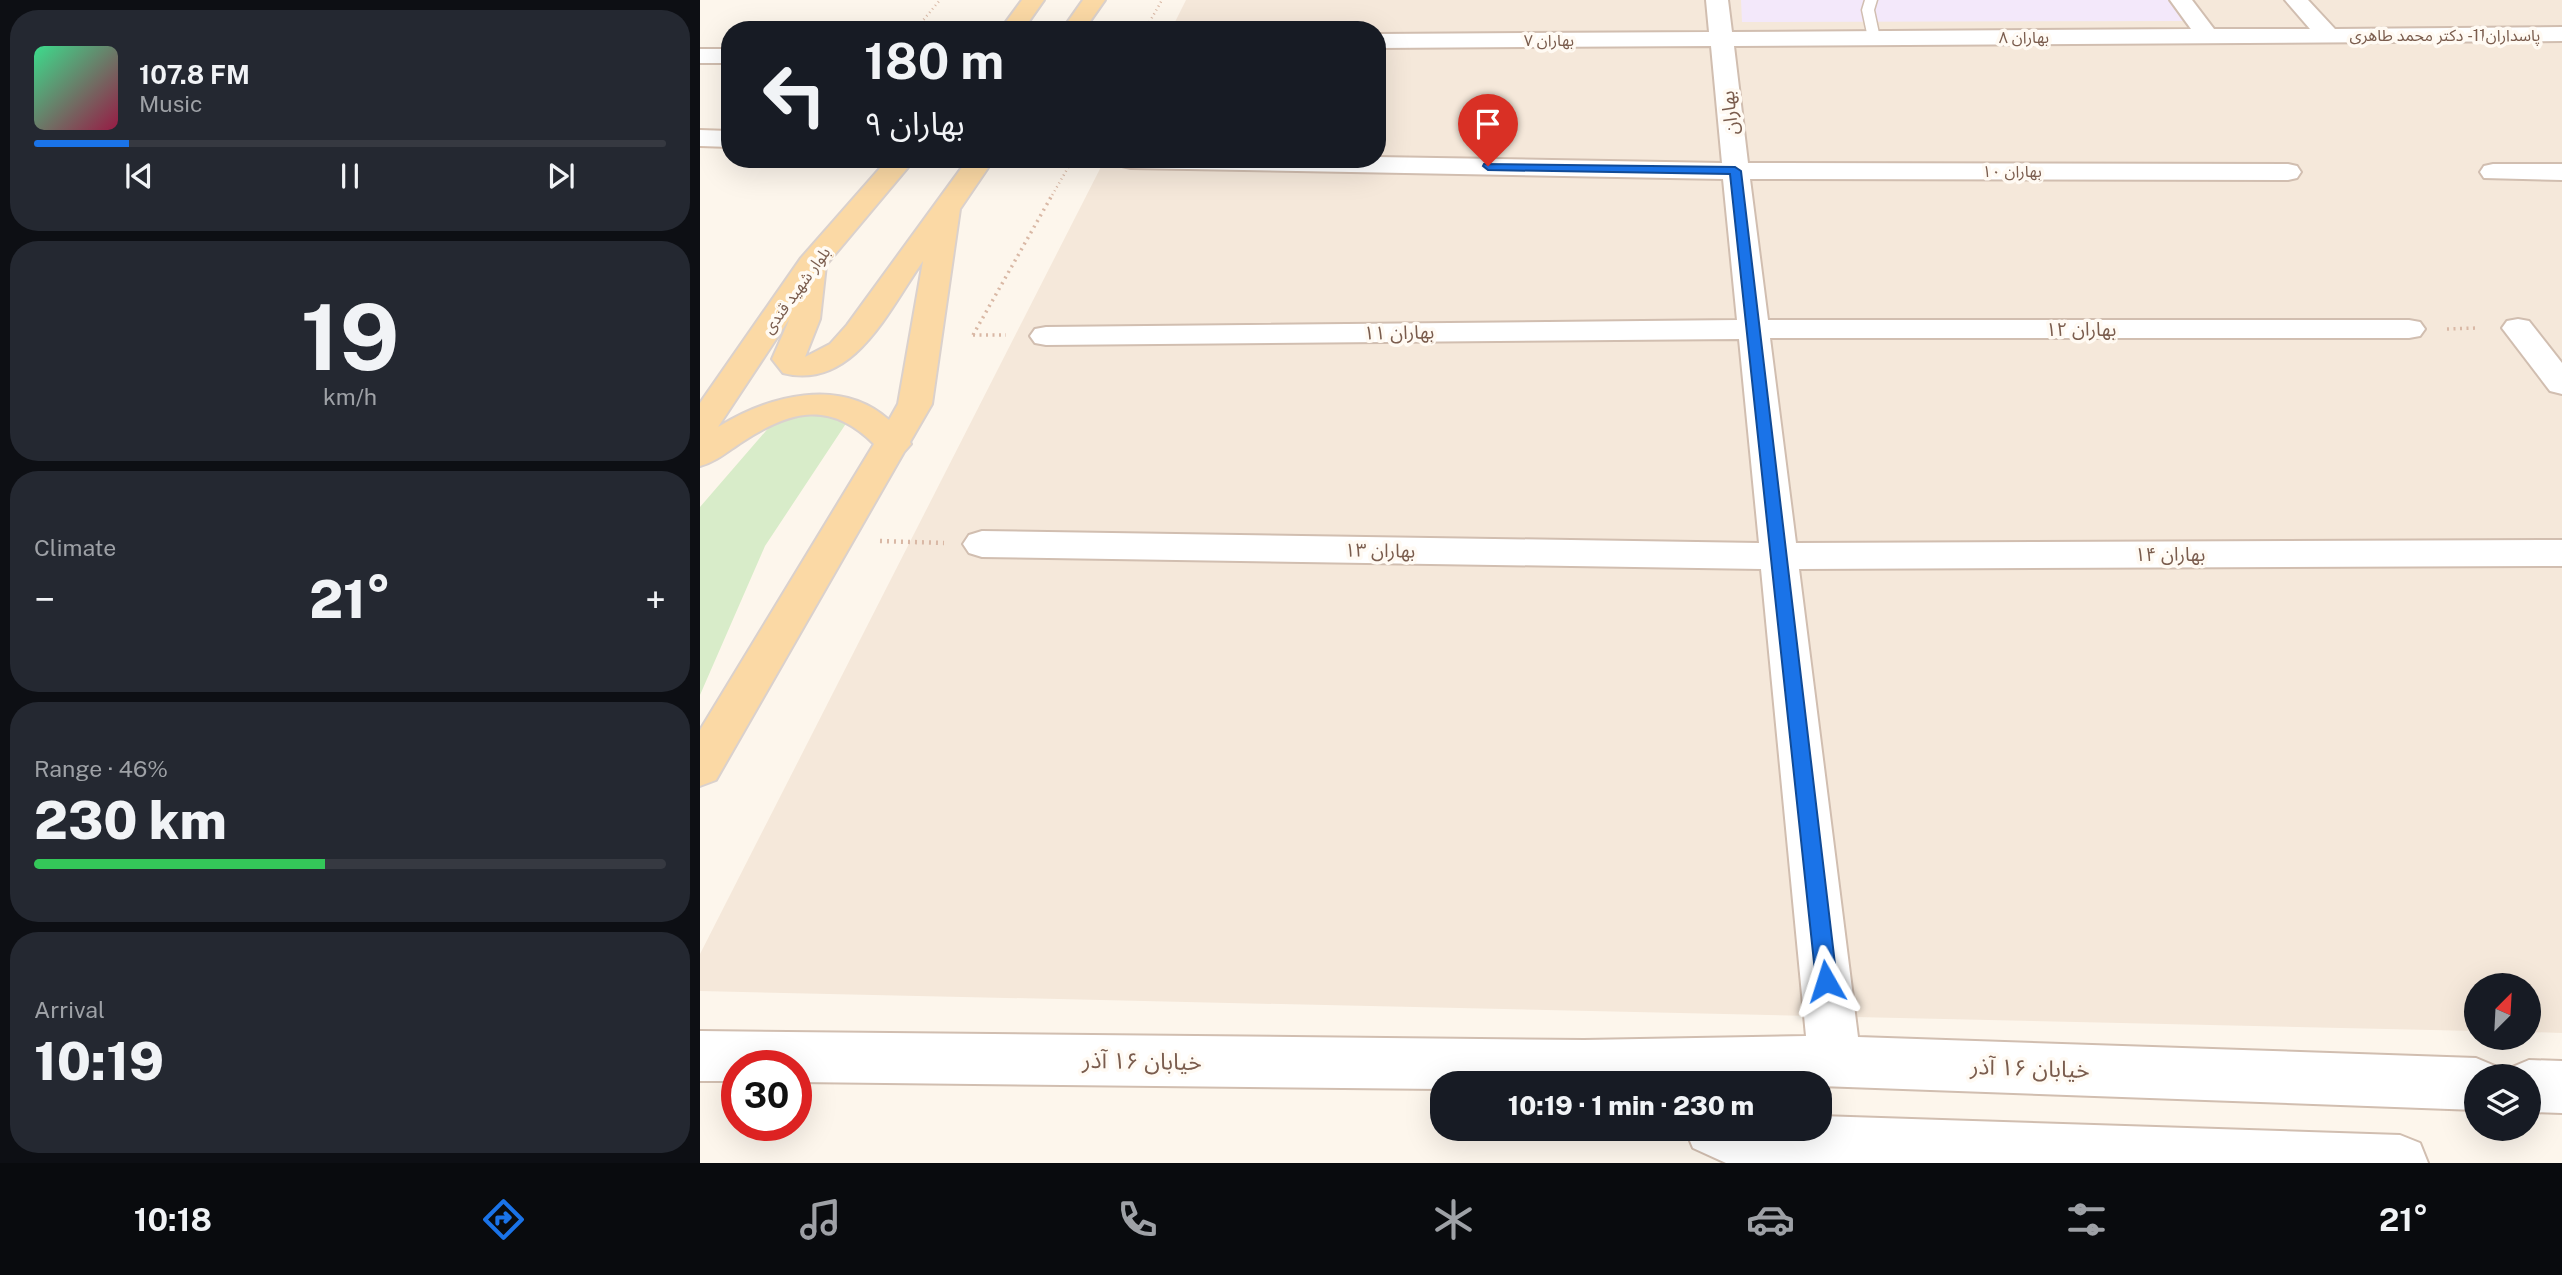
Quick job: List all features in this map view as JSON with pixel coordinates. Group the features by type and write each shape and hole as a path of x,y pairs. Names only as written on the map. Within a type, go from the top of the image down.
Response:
{"main road":[{"path":"1018,21 1033,0"},
{"path":"1079,21 1094,0"},
{"name":"بلوار شهید قندی","path":"700,428 811,264 894,168"},
{"path":"811,264 805,319 788,359 794,366 821,364 841,351 858,332 975,168"},
{"path":"700,768 833,540 894,444 915,404 946,209"},
{"path":"700,455 725,436 774,412 816,404 852,410 874,424 894,444"}],"street":[{"name":"بهاران","path":"1717,0 1835,1061"},
{"path":"2181,0 2207,36"},
{"path":"2295,0 2328,36"},
{"name":"پاسداران11 - دکتر محمد طاهری","path":"2328,36 2562,34"},
{"name":"بهاران ۸","path":"1721,39 2328,36"},
{"name":"بهاران ۷","path":"1386,41 1721,39"},
{"path":"700,56 721,56"},
{"path":"700,138 721,139"},
{"name":"بهاران ۱۰","path":"1386,165 1735,171 2288,172"},
{"path":"2493,173 2562,172"},
{"path":"2518,328 2562,384"},
{"name":"بهاران ۱۲","path":"1753,329 2409,329"},
{"name":"بهاران ۱۱","path":"1046,336 1753,329"},
{"name":"بهاران ۱۳","path":"982,544 1779,556"},
{"name":"بهاران ۱۴","path":"1779,556 2562,553"},
{"name":"خیابان ۱۶ آذر","path":"700,1056 1452,1071"},
{"name":"خیابان ۱۶ آذر","path":"1656,1071 1835,1061 2464,1084"},
{"path":"2541,1086 2562,1087"},
{"path":"1765,1141 2400,1163"}],"lane":[{"path":"1871,0 1868,10 1874,38"}],"path":[{"path":"922,21 940,0"},
{"path":"1150,21 1162,0"},
{"path":"973,335 1068,168"},
{"path":"2409,329 2518,328"},
{"path":"927,335 1046,336"},
{"path":"833,540 982,544"}],"shaded area":[{"path":"1186,0 2562,0 2562,1033 2541,1032 2541,973 2464,973 2464,1031 700,991 700,954 1100,168 1386,168 1386,21 1176,21"},
{"path":"1741,0 2170,0 2186,21 1742,22"}],"green space":[{"path":"822,415 849,419 765,546 700,695 700,507 771,425 794,416"}],"route":[{"path":"1488,166 1735,171 1826,981"}]}
